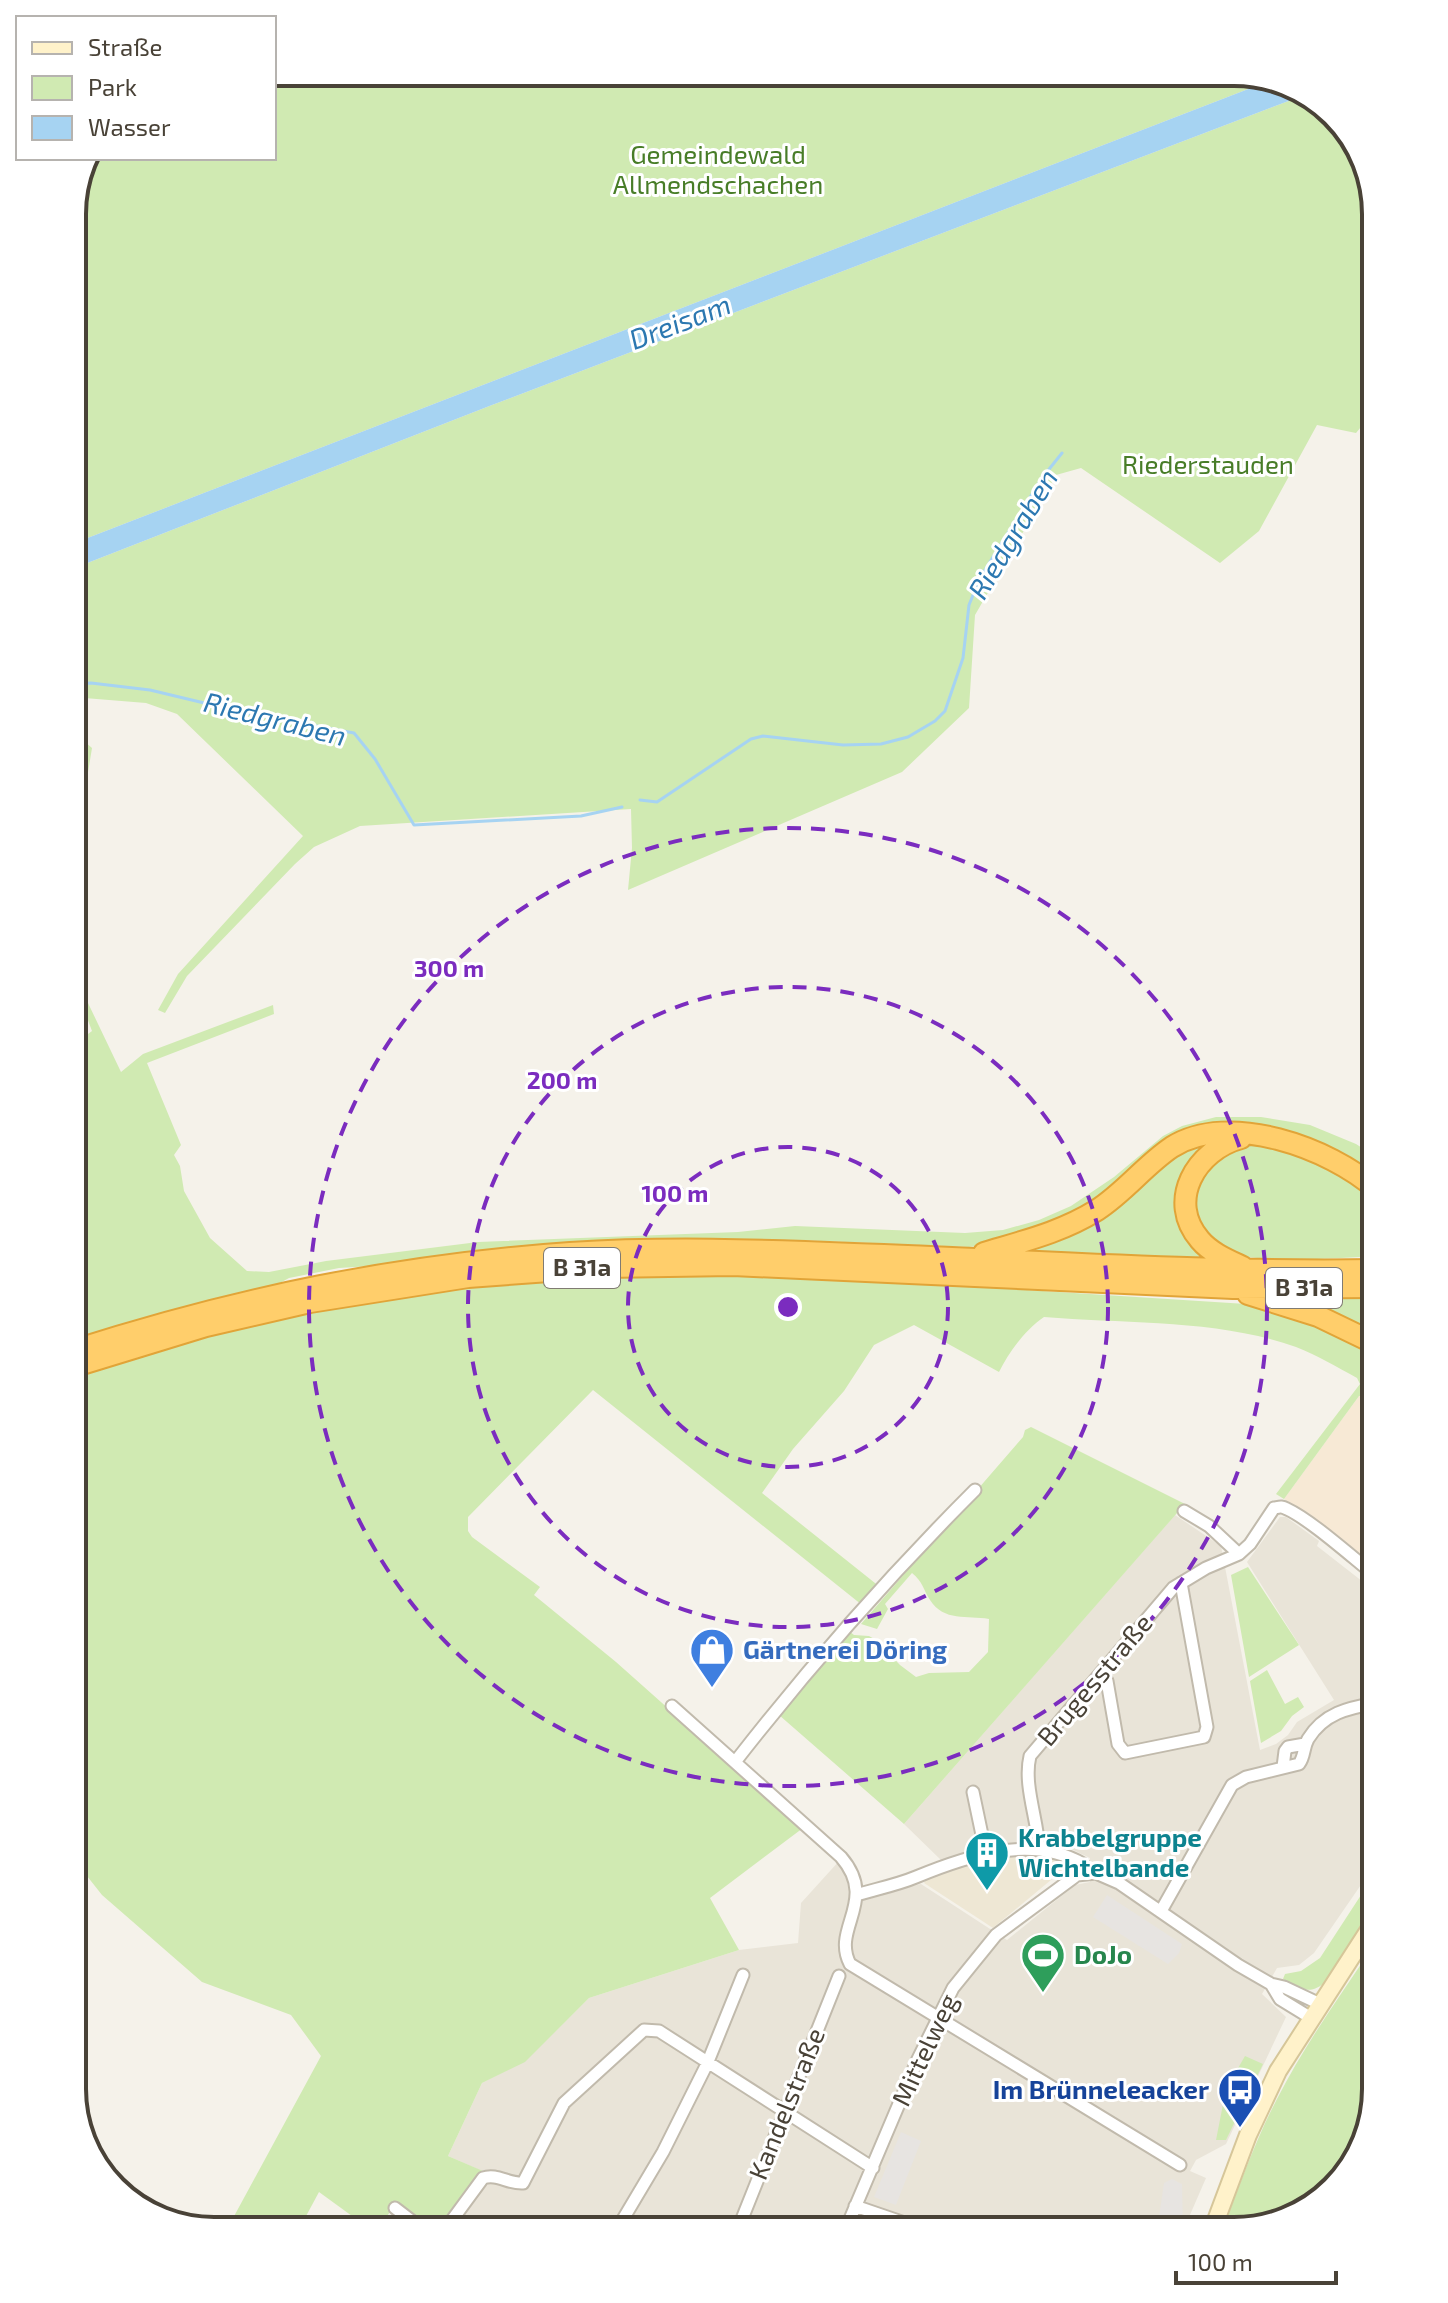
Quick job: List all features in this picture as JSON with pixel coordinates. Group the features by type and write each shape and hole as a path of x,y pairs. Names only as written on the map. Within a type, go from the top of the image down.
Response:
{"highway":[{"path":"969,1258 1039,1238 1070,1225 1119,1194 1157,1159 1179,1144 1203,1135 1220,1132 1276,1139 1325,1156 1362,1179"},
{"path":"1250,1271 1216,1254 1200,1240 1187,1214 1185,1195 1190,1177 1209,1153 1221,1145 1252,1135"},
{"name":"B 31a","path":"86,1347 151,1326 293,1290 422,1267 572,1253 701,1250 1250,1271 1362,1270"},
{"name":"B 31a","path":"86,1363 206,1326 310,1302 468,1277 605,1267 733,1265 1233,1288 1362,1287"},
{"path":"1233,1288 1318,1316 1362,1337"}],"street":[{"path":"735,1762 858,1616 975,1490"},
{"name":"Brugesstraße","path":"1039,1850 1027,1769 1030,1756 1173,1588 1206,1568 1239,1554 1250,1544 1274,1508 1286,1508 1362,1565"},
{"path":"1184,1511 1209,1526 1239,1554"},
{"path":"1101,1673 1107,1681 1118,1744 1125,1753 1204,1737 1207,1727 1181,1583"},
{"path":"1161,1911 1232,1785 1246,1777 1299,1764 1304,1758 1305,1744 1321,1723 1353,1706 1362,1705"},
{"path":"672,1706 852,1869 856,1895 854,1917 844,1942 845,1955 850,1964 1180,2165"},
{"path":"973,1792 986,1854"},
{"path":"856,1895 1010,1849 1039,1850 1071,1857 1083,1864 1086,1873 1107,1877 1238,1965 1271,1984 1284,1987 1316,2011"},
{"name":"Mittelweg","path":"851,2217 936,2018 953,1988 996,1935 1067,1880 1086,1873"},
{"path":"1217,2217 1278,2071 1362,1940"},
{"path":"624,2217 663,2152 707,2064 743,1975"},
{"name":"Kandelstraße","path":"743,2217 839,1976"},
{"path":"454,2217 483,2178 492,2176 523,2183 564,2103 644,2030 659,2031 873,2168"},
{"path":"855,2206 887,2217"},
{"path":"395,2208 407,2217"}],"shaded area":[{"path":"1359,1396 1362,1396 1362,1557 1284,1499"},
{"path":"1175,1515 1221,1546 1260,1750 1276,1744 1288,1735 1297,1722 1334,1700 1247,1562 1280,1517 1286,1517 1319,1541 1317,1546 1362,1581 1362,1883 1314,1953 1299,1965 1277,1968 1262,1994 1286,2017 1226,2144 1196,2160 1190,2171 1206,2178 1189,2217 461,2217 487,2182 482,2171 448,2156 482,2083 525,2061 589,1998 739,1950 798,1943 801,1903 840,1860 849,1872 852,1900 921,1884 1007,1940 1075,1885 1090,1882 1090,1858 1050,1839 974,1851 942,1861 904,1824"},
{"path":"1023,1853 1063,1861 1063,1870 993,1928 924,1883 928,1875 990,1858"},
{"path":"1107,1895 1182,1944 1179,1953 1168,1964 1093,1917"},
{"path":"901,2132 921,2141 896,2205 874,2197"},
{"path":"1172,2179 1182,2184 1183,2217 1159,2217 1164,2183"}],"green space":[{"name":"Gemeindewald Allmendschachen","path":"276,86 1253,87 86,539 86,205 98,160 276,160"},
{"name":"Riederstauden","path":"1292,100 1330,129 1349,157 1358,181 1362,214 1362,426 1356,433 1317,425 1259,531 1220,563 1081,468 1056,475 975,615 969,708 902,772 628,890 632,848 631,809 360,826 314,847 295,864 187,976 165,1013 158,1010 178,974 303,836 177,714 146,703 86,698 86,564"},
{"path":"86,743 92,748 86,784"},
{"path":"86,1001 121,1072 143,1054 273,1005 274,1014 147,1063 181,1145 174,1155 180,1166 184,1191 210,1238 247,1271 269,1272 326,1261 478,1242 738,1232 795,1226 965,1233 1003,1230 1039,1220 1071,1206 1114,1177 1163,1136 1182,1126 1216,1117 1261,1117 1310,1125 1362,1148 1362,1171 1354,1166 1213,1129 1098,1205 993,1244 969,1247 796,1240 339,1268 289,1278 269,1289 86,1341 86,1036 92,1031 86,1015"},
{"path":"1221,1136 1182,1199 1228,1263 1006,1250 1161,1162"},
{"path":"1257,1142 1315,1158 1362,1189 1362,1257 1256,1258 1227,1252 1210,1240 1199,1225 1194,1206 1200,1173 1221,1154"},
{"path":"717,1272 1001,1283 1027,1290 1246,1304 1291,1312 1362,1343 1362,1396 1284,1499 1276,1494 1360,1384 1357,1378 1312,1354 1235,1331 1044,1317 1018,1342 999,1372 914,1325 874,1345 844,1391 793,1449 762,1493 880,1587 862,1605 593,1390 468,1517 468,1531 540,1587 534,1595 616,1662 734,1767 847,1853 840,1860 803,1828 710,1898 739,1950 589,1998 525,2062 482,2083 448,2156 483,2171 448,2217 415,2217 396,2203 386,2217 351,2217 319,2192 306,2217 234,2217 321,2056 291,2015 202,1982 102,1895 86,1875 86,1369 267,1318 495,1281"},
{"path":"1362,1296 1362,1333 1272,1298"},
{"path":"1031,1427 1185,1504 904,1824 779,1715 849,1631 876,1640 916,1677 929,1673 969,1672 988,1652 989,1619 942,1612 912,1573 885,1604 888,1609 877,1629 861,1624 1023,1437 1025,1430"},
{"path":"1248,1567 1299,1645 1249,1677 1231,1575"},
{"path":"1267,1670 1285,1704 1298,1697 1304,1707 1292,1716 1281,1731 1261,1743 1250,1681"},
{"path":"1362,1894 1362,1929 1324,1983 1308,1990 1283,1979 1285,1974 1301,1971 1320,1958"},
{"path":"1362,1963 1361,2106 1345,2153 1319,2185 1291,2204 1259,2215 1227,2217 1277,2099"},
{"path":"1245,2056 1263,2064 1226,2140 1216,2140 1226,2089"}],"water":[{"name":"Dreisam","path":"1253,87 1292,100 86,564 86,539"}],"waterway":[{"name":"Riedgraben","path":"640,800 657,802 751,739 763,736 843,745 881,744 908,737 935,721 945,711 963,658 969,605 980,578 1042,478 1062,453"},
{"name":"Riedgraben","path":"86,683 150,690 246,713 354,733 375,759 414,825 581,816 622,807"}],"place":[{"name":"Gärtnerei Döring","path":"712,1689"},
{"name":"Krabbelgruppe Wichtelbande","path":"987,1892"},
{"name":"DoJo","path":"1043,1994"},
{"name":"Im Brünneleacker","path":"1240,2129"}]}
